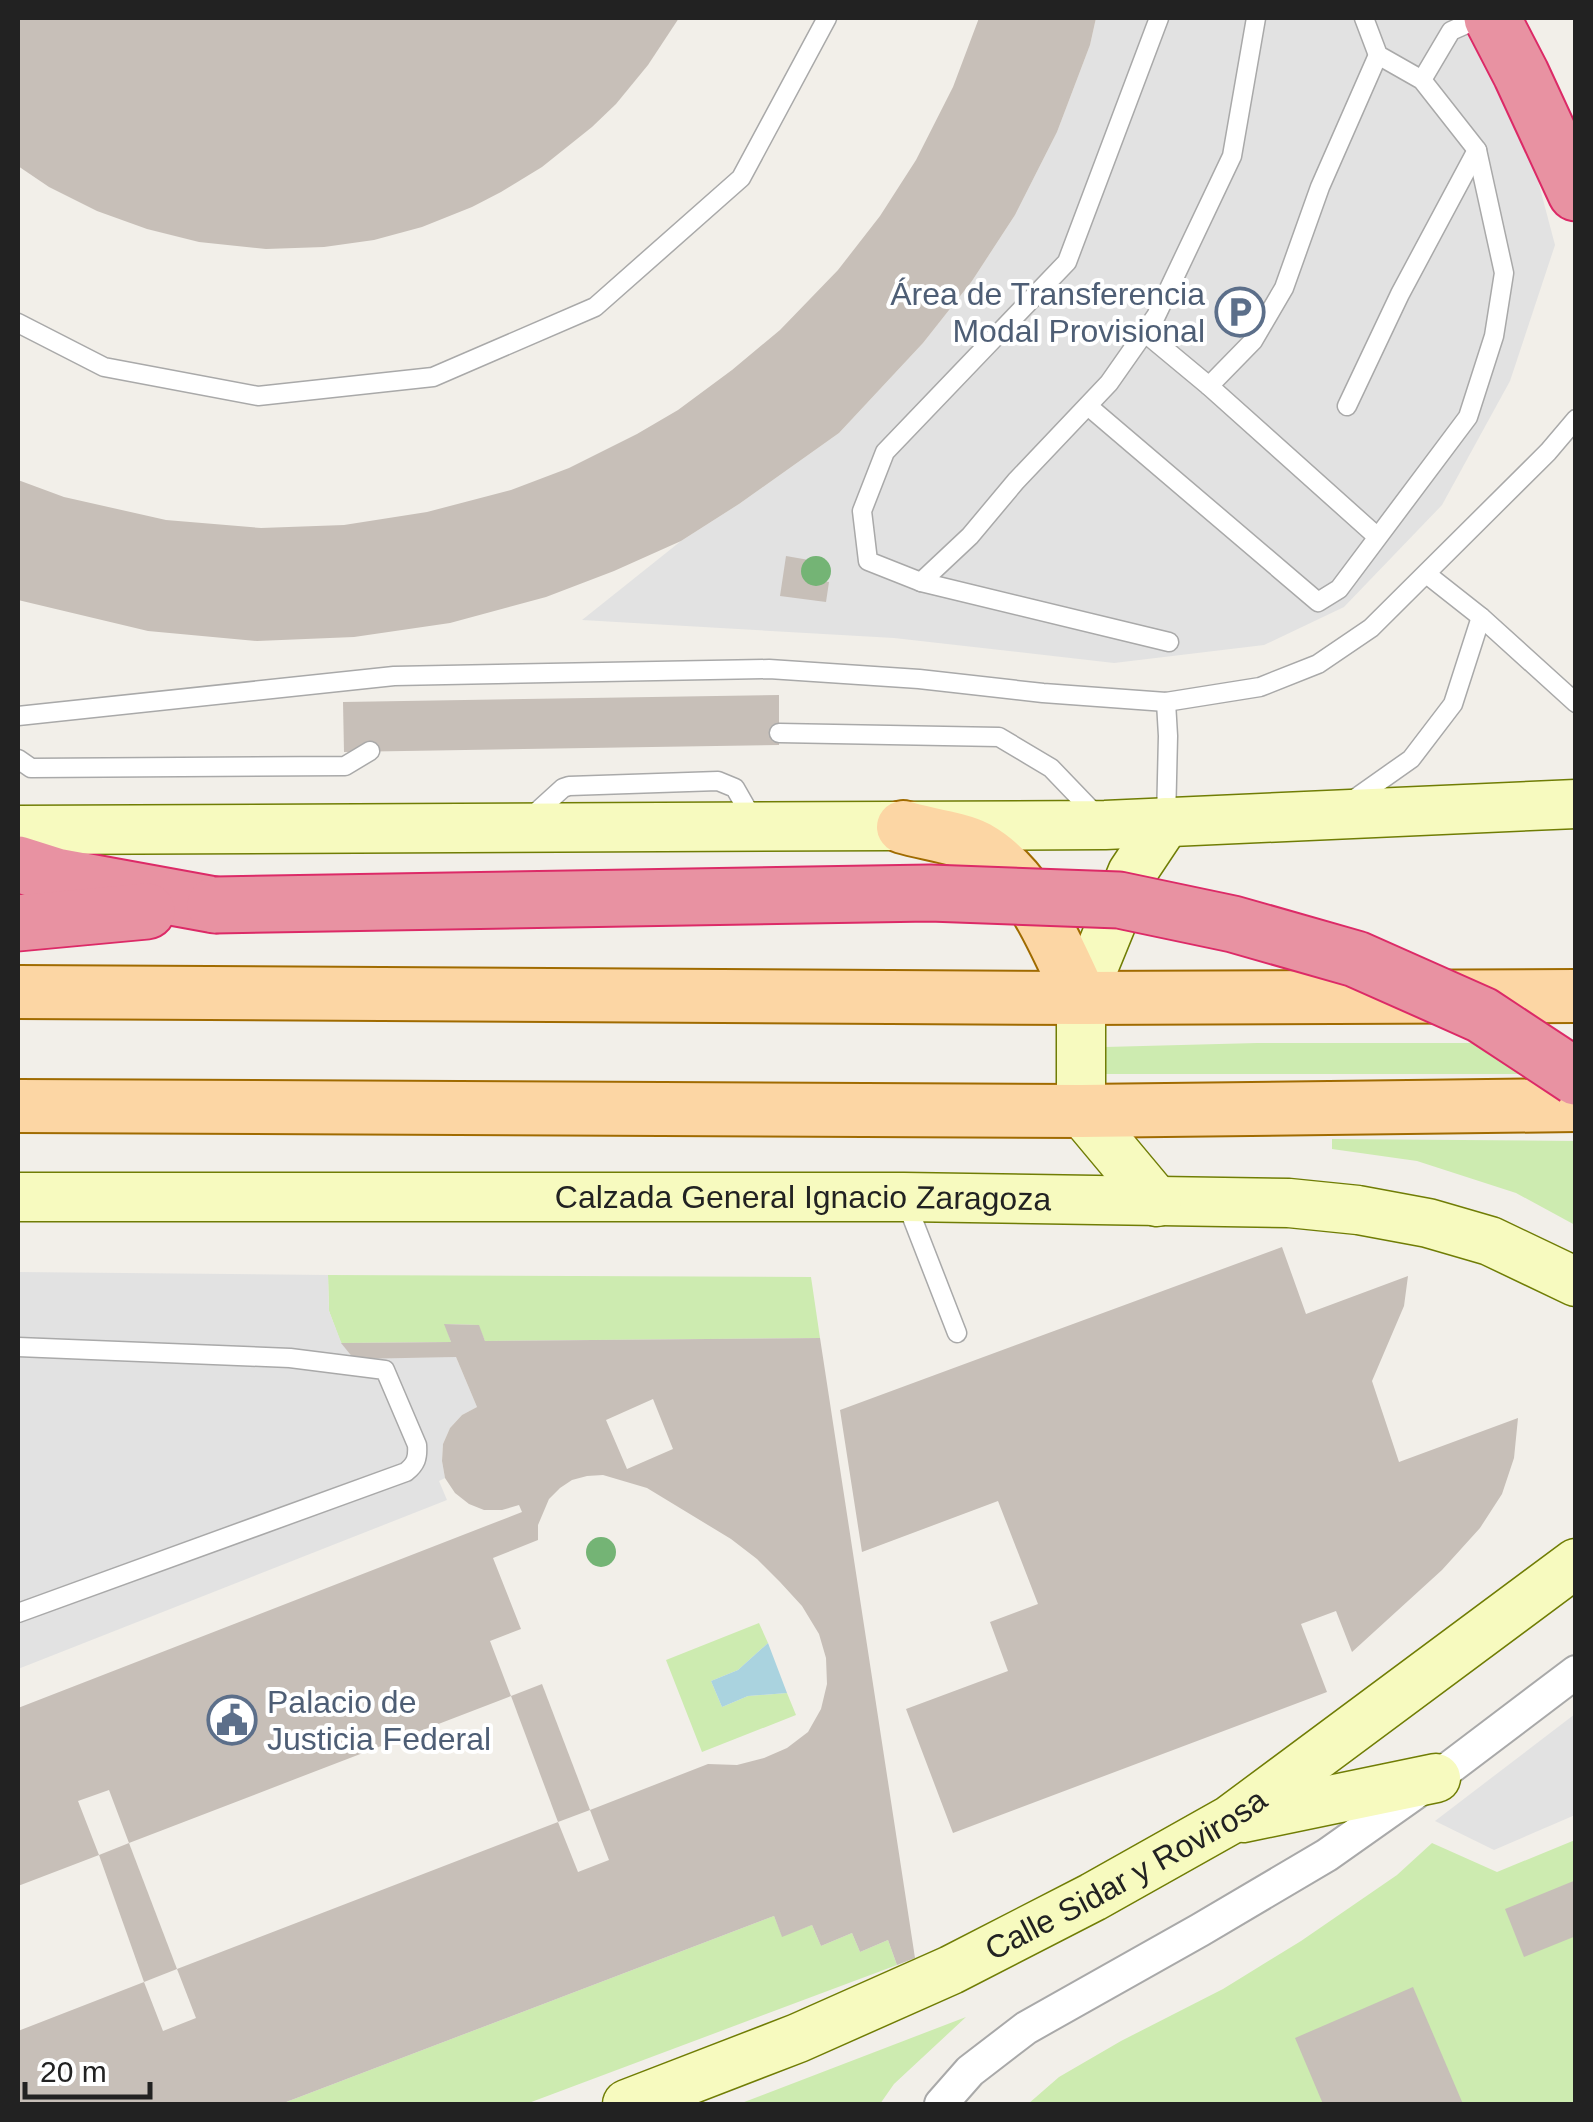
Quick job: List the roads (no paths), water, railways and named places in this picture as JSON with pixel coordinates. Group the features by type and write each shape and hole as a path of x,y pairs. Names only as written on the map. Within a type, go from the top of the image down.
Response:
{"highway":[{"path":"1528,18 1576,107"},
{"path":"1480,20 1522,74 1576,192"},
{"path":"18,864 56,876 215,906"},
{"path":"18,923 215,906 930,893 1119,900 1233,924 1356,959 1482,1015 1576,1077"}],"main road":[{"path":"18,830 1105,825 1576,804"},
{"path":"1156,1202 1082,1112 1081,998 1132,873 1166,822"},
{"path":"903,827 976,846 1006,870 1036,907 1081,998"},
{"path":"18,992 1081,998 1576,996"},
{"path":"18,1106 1082,1112 1576,1105"},
{"name":"Calzada General Ignacio Zaragoza","path":"18,1196 904,1197 1289,1203 1358,1210 1490,1240 1576,1282"},
{"name":"Calle Sidar y Rovirosa","path":"639,2102 798,2038 950,1970 1093,1897 1230,1820 1576,1562"},
{"path":"1230,1820 1436,1778"}],"street":[{"path":"941,2104 970,2071 1026,2028 1328,1854 1576,1672"}],"lane":[{"path":"18,323 104,366 258,396 433,377 594,307 741,178 827,18"},
{"path":"1159,18 1067,262 885,452 862,511 868,560 921,582 1169,642"},
{"path":"921,582 970,536 1016,481 1110,383 1156,316 1232,156 1256,18"},
{"path":"1088,406 1318,602 1339,589 1468,417 1494,336 1504,273 1477,150 1422,80 1378,55 1364,18"},
{"path":"1422,80 1451,31 1480,20"},
{"path":"1209,386 1253,341 1284,288 1320,188 1378,55"},
{"path":"1347,406 1400,294 1477,150"},
{"path":"1144,332 1372,532"},
{"path":"18,716 394,676 749,669 1166,702 1260,687 1318,664 1372,628 1576,420"},
{"path":"1429,576 1576,704"},
{"path":"1331,815 1411,758 1453,704 1480,617"},
{"path":"1166,702 1166,822"},
{"path":"779,734 999,736 1051,768 1105,825"},
{"path":"18,759 31,768 345,766 370,751"},
{"path":"904,1197 957,1334"},
{"path":"18,1347 290,1358 385,1370 418,1454 417,1461 406,1472 18,1613"}],"water":[{"path":"768,1643 787,1693 748,1696 722,1707 711,1681 738,1670"}],"place":[{"name":"Área de Transferencia Modal Provisional","path":"1240,312"},
{"name":"Palacio de Justicia Federal","path":"232,1720"}]}
